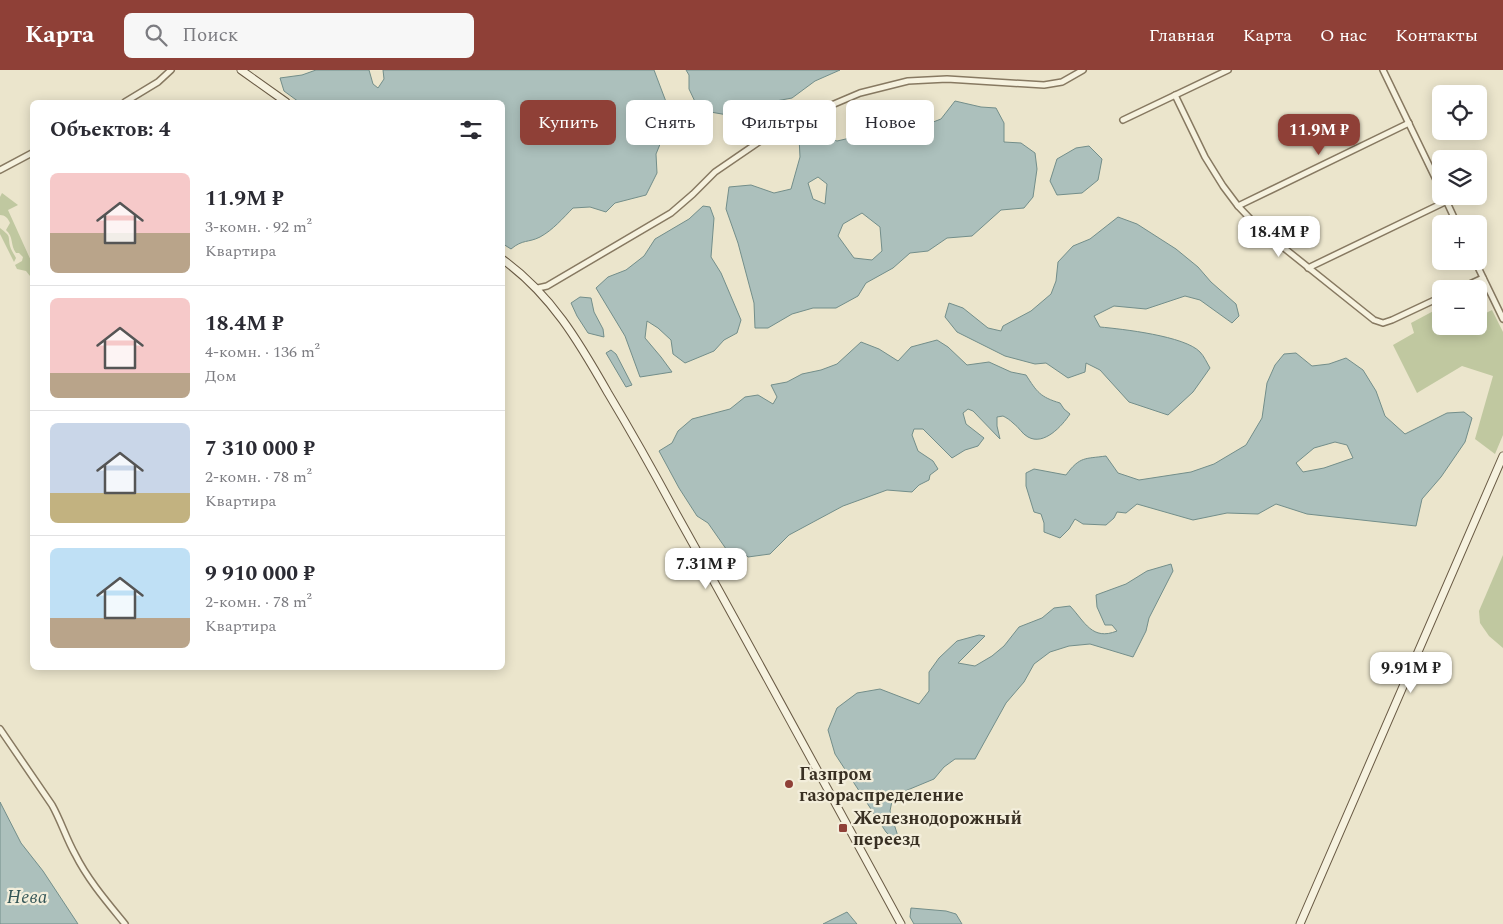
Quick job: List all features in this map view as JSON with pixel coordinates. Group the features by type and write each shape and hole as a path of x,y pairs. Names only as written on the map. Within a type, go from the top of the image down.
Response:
{"main road":[{"path":"241,70 283,100"},
{"path":"505,261 538,288 578,342 631,432 902,924"},
{"path":"1300,924 1503,456"}],"street":[{"path":"128,100 158,82 171,70"},
{"path":"538,288 547,286 671,213 714,172 769,135 801,118 860,93 908,81 947,78 1044,85 1062,82 1083,70"},
{"path":"1123,120 1228,70"},
{"path":"1384,70 1432,171"},
{"path":"1175,95 1205,157 1238,206 1259,228 1308,268 1374,320 1383,323 1432,301"},
{"path":"1238,206 1409,124"},
{"path":"0,170 30,154"},
{"path":"1308,268 1433,205"},
{"path":"1479,270 1503,320"},
{"path":"1479,280 1483,278"},
{"path":"0,729 45,793 84,871 125,924"}],"green space":[{"path":"2,193 18,205 8,210 30,259 30,276 26,271 17,269 15,265 22,261 23,257 16,253 10,235 6,230 10,223 9,221 5,216 0,215 0,197"},
{"path":"0,228 8,236 10,247 16,258 14,262 0,234"},
{"path":"1492,310 1503,332 1503,435 1495,454 1475,439 1493,376 1462,366 1417,393 1393,345 1414,333 1411,323 1432,312 1432,335 1487,335 1487,312"},
{"path":"1503,555 1503,648 1489,636 1480,623 1479,611"}],"water":[{"path":"316,70 369,70 373,84 378,88 384,79 383,70 654,70 665,100 626,100 626,145 660,145 656,154 657,173 646,195 615,203 606,212 590,207 573,208 558,224 545,234 511,249 505,245 505,100 296,100 284,91 280,78 302,75"},
{"path":"686,70 840,70 815,81 792,98 781,100 723,100 723,114 713,112 713,100 694,100 689,89 689,75"},
{"path":"955,101 981,107 996,108 1004,123 1004,142 1021,143 1035,153 1037,169 1033,197 1024,208 1001,210 972,236 947,238 928,251 910,253 893,268 866,283 858,296 836,308 813,308 792,314 768,328 755,328 754,303 738,243 726,209 729,187 751,185 774,193 791,189 800,157 799,145 836,145 836,141 846,139 846,145 934,145 934,122 941,119","holes":["818,177 827,184 825,204 813,199 808,183","862,213 880,227 882,251 872,260 854,258 838,236 843,224"]},
{"path":"1089,146 1102,159 1098,180 1082,193 1057,195 1050,181 1057,159 1076,148"},
{"path":"703,206 710,207 714,218 711,257 721,273 741,320 737,333 724,340 714,351 685,363 673,354 671,340 647,321 645,338 672,372 640,377 625,336 596,288 608,277 626,270 644,256 655,239 689,219"},
{"path":"1118,217 1137,224 1176,249 1198,267 1211,282 1236,304 1239,316 1232,323 1200,300 1185,296 1146,309 1114,306 1094,316 1100,327 1168,338 1192,346 1200,352 1210,368 1193,392 1168,415 1129,402 1100,370 1086,363 1085,372 1068,378 1046,363 1035,364 1005,356 957,332 945,317 949,303 963,308 988,328 1001,331 1003,326 1031,311 1051,294 1056,281 1058,262 1073,246 1090,239"},
{"path":"580,297 591,298 594,312 603,329 604,337 588,333 577,316 571,303"},
{"path":"937,340 948,347 967,365 989,362 1011,372 1026,375 1040,393 1060,403 1070,414 1057,429 1040,439 1028,437 1007,418 1003,416 997,417 1000,439 973,411 968,409 963,413 966,424 984,438 978,446 965,450 952,458 923,429 914,429 912,435 918,451 933,461 938,469 930,475 929,480 919,485 912,492 887,490 843,506 789,535 770,554 748,557 743,552 731,556 708,523 697,516 659,451 672,443 678,431 692,419 730,409 745,397 758,395 773,404 777,397 771,385 787,382 802,374 837,364 861,342 879,349 898,361 911,347"},
{"path":"611,350 616,354 632,385 626,387 606,353"},
{"path":"1296,353 1312,366 1329,364 1346,358 1363,370 1376,391 1385,416 1405,434 1447,413 1464,412 1472,418 1465,442 1441,477 1422,499 1416,526 1307,514 1276,504 1258,514 1227,513 1193,520 1137,504 1126,513 1117,512 1114,518 1106,525 1083,524 1075,519 1060,538 1044,532 1041,514 1034,512 1026,486 1026,473 1034,469 1066,475 1079,461 1106,456 1118,473 1139,480 1191,472 1214,464 1246,445 1262,418 1267,383 1275,365 1284,354","holes":["1335,442 1347,445 1353,458 1324,468 1303,472 1296,463 1314,448"]},
{"path":"1171,564 1173,571 1149,618 1146,631 1133,657 1090,644 1069,646 1050,652 1034,664 1024,682 1006,703 975,759 955,759 944,767 934,779 893,796 890,811 901,846 886,832 835,754 828,730 837,708 857,693 880,689 919,704 929,691 929,672 939,658 957,641 979,635 985,636 958,663 975,666 1004,646 1019,627 1042,618 1054,608 1070,606 1085,624 1095,632 1101,634 1117,631 1112,625 1105,625 1097,607 1096,595 1126,584 1147,571"},
{"name":"Нева","path":"0,802 21,843 43,871 78,924 0,924"},
{"path":"911,908 946,911 956,914 962,924 914,924 910,917"},
{"path":"847,912 857,924 823,924"}],"place":[{"name":"Газпром газораспределение","path":"789,784"},
{"name":"Железнодорожный переезд","path":"843,828"}]}
